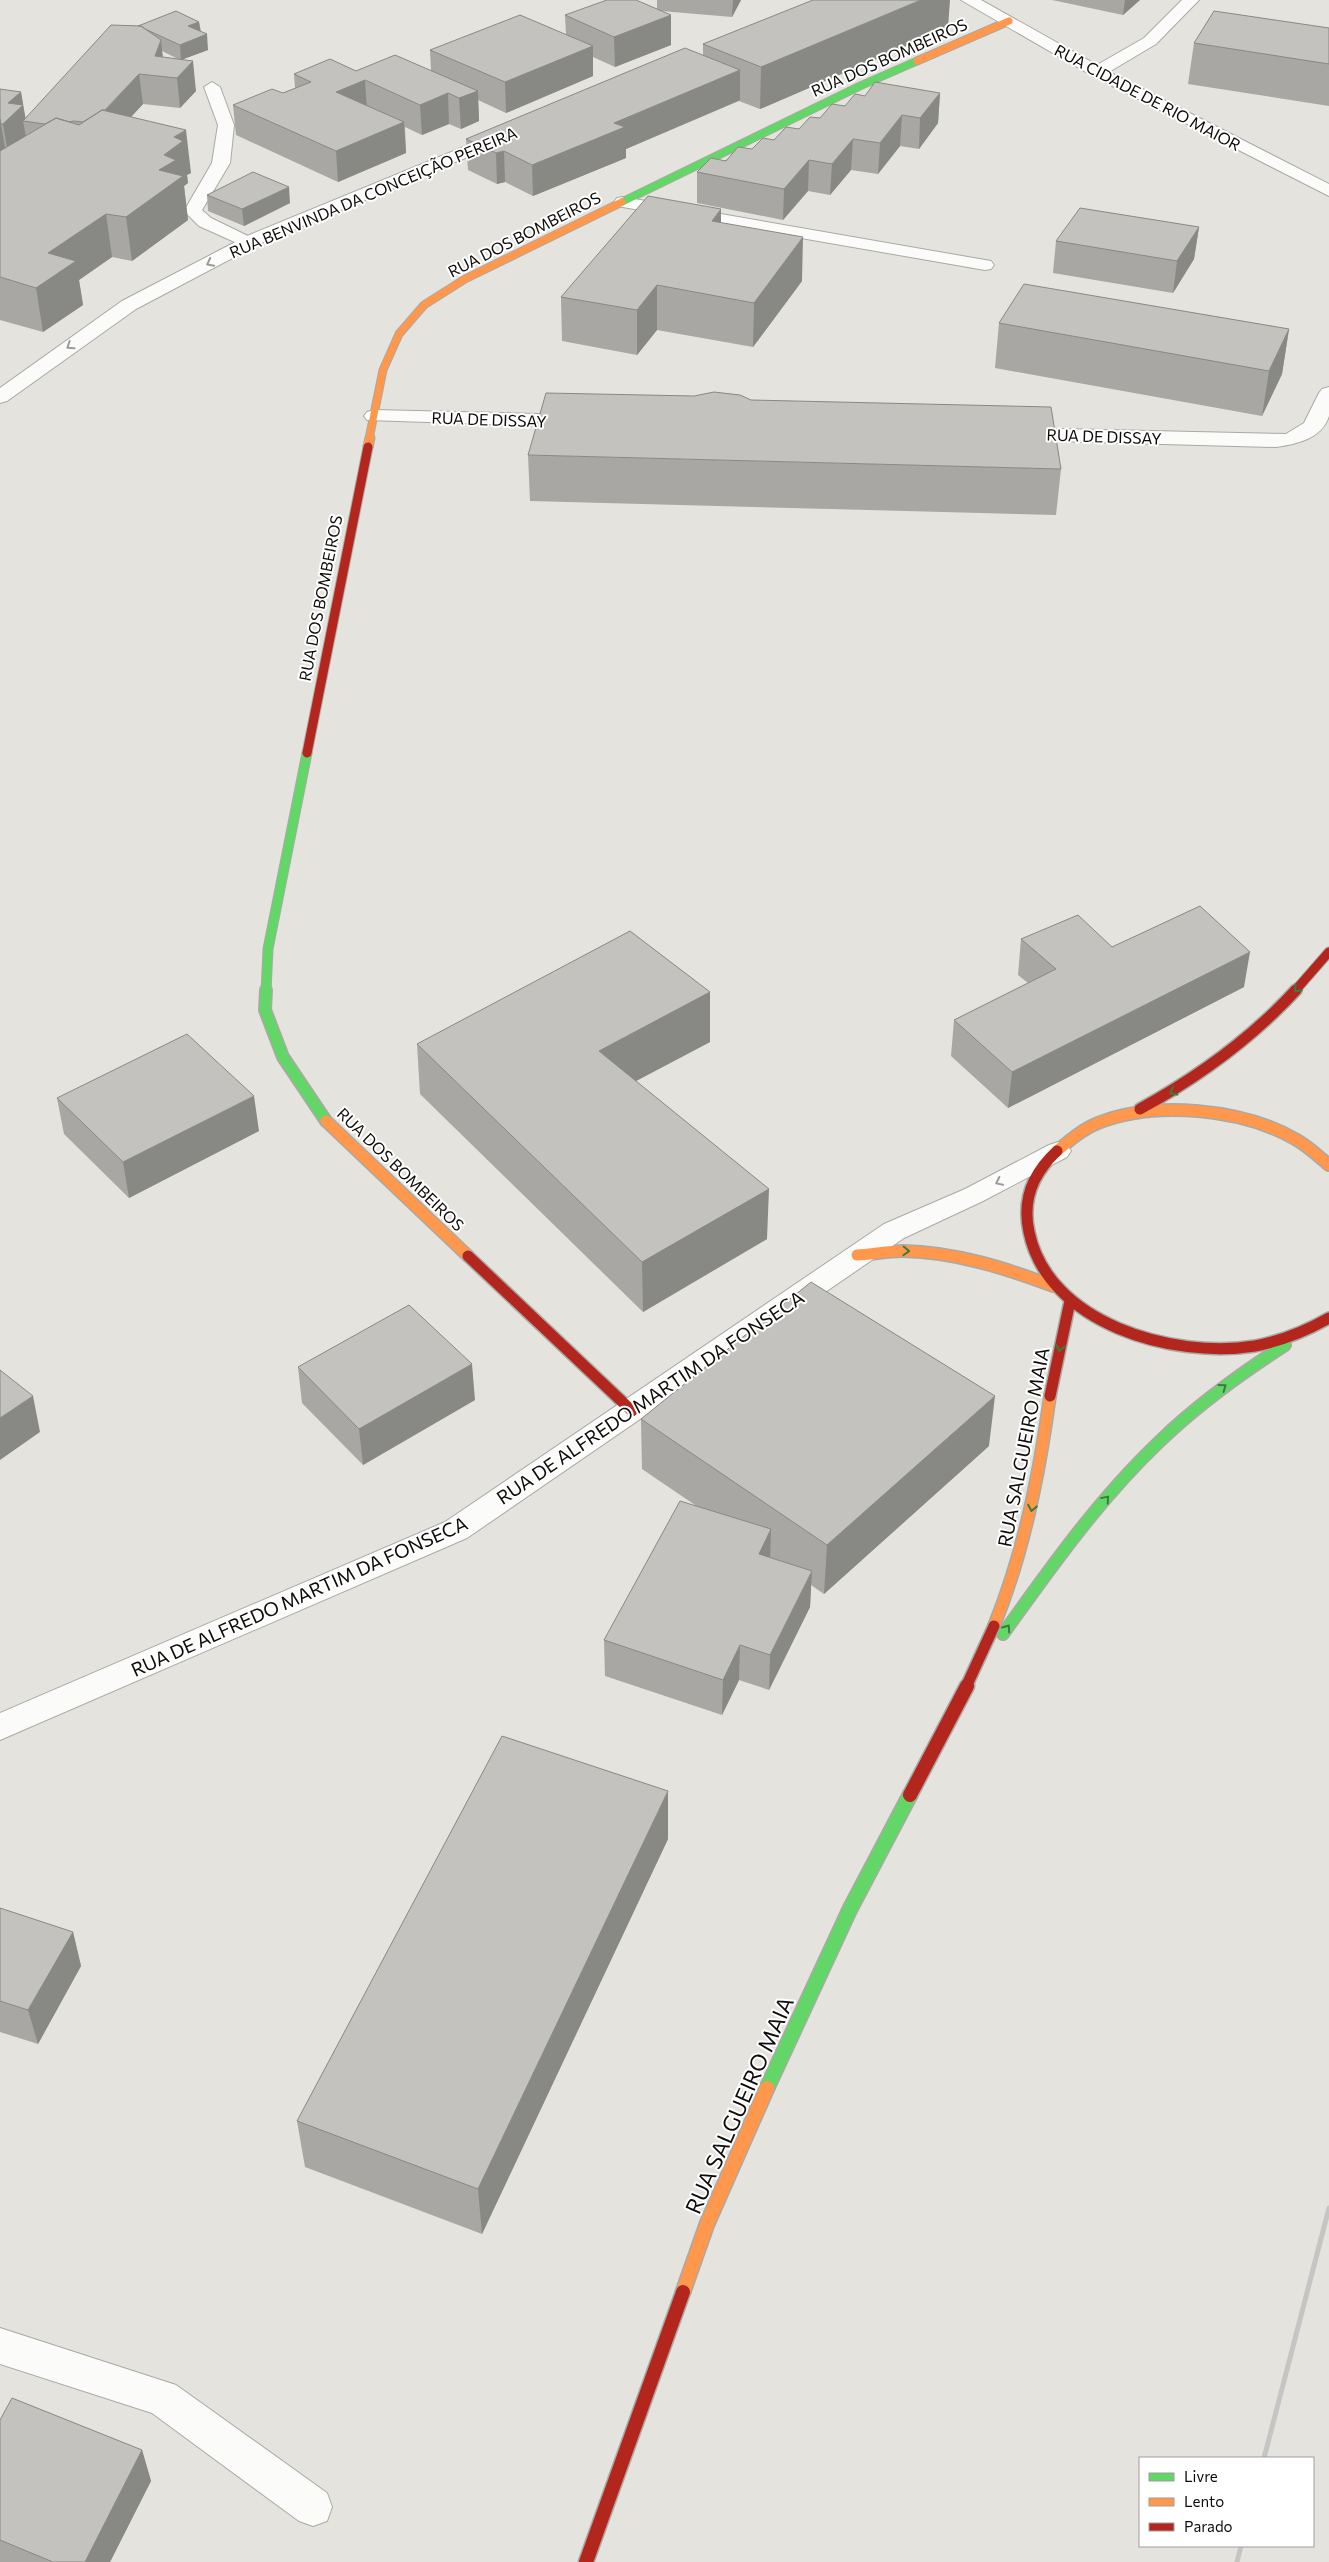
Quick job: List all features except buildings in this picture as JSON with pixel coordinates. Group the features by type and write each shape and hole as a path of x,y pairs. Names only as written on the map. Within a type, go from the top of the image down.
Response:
{"street":[{"name":"RUA CIDADE DE RIO MAIOR","path":"969,0 1009,20 1097,72 1329,191"},
{"path":"1097,72 1150,41 1191,0"},
{"name":"RUA DOS BOMBEIROS","path":"632,1410 324,1120 283,1056 265,1010 270,939 383,370 399,334 424,306 465,279 860,86 1009,20"},
{"path":"212,87 226,125 221,163 193,211 205,222 248,243"},
{"name":"RUA BENVINDA DA CONCEIÇÃO PEREIRA","path":"0,398 129,305 248,243 397,178 512,132"},
{"path":"623,202 986,265"},
{"name":"RUA DE DISSAY","path":"998,433 1276,441 1295,439 1308,432 1318,418 1329,393"},
{"name":"RUA DE DISSAY","path":"374,416 592,422"},
{"path":"1129,1115 1172,1093 1231,1053 1284,1003 1329,952"},
{"path":"1329,1165 1308,1148 1283,1133 1228,1117 1192,1112 1147,1112 1111,1118 1077,1134 1058,1151 1030,1184 1024,1223 1035,1262 1070,1301 1100,1321 1168,1343 1229,1349 1280,1342 1311,1330 1329,1318"},
{"name":"RUA DE ALFREDO MARTIM DA FONSECA","path":"0,1727 456,1530 894,1231 997,1184 1058,1151"},
{"path":"857,1255 903,1251 957,1256 1007,1268 1055,1286"},
{"name":"RUA SALGUEIRO MAIA","path":"586,2562 707,2224 778,2062 850,1909 969,1682 1010,1589 1030,1519 1052,1385 1070,1301"},
{"name":"RUA SALGUEIRO MAIA","path":"969,1682 1056,1558 1120,1482 1173,1428 1233,1380 1311,1330"},
{"path":"0,2346 163,2398 313,2507"}],"railway":[{"path":"1264,2457 1329,2208"},
{"path":"1237,2562 1241,2547"}],"traffic: fast":[{"path":"622,202 860,86 917,61"},
{"path":"307,753 268,949 265,1010 283,1057 326,1121"},
{"path":"1003,1634 1065,1549 1133,1468 1184,1419 1208,1399 1285,1345"},
{"path":"767,2088 850,1909 910,1795"}],"traffic: slow":[{"path":"917,61 1009,21"},
{"path":"368,447 383,370 399,334 424,305 465,279 622,202"},
{"path":"1057,1151 1071,1139 1098,1123 1119,1116 1168,1110 1220,1115 1268,1127 1300,1142 1329,1165"},
{"path":"326,1121 468,1256"},
{"path":"857,1255 903,1251 961,1257 998,1267 1053,1286"},
{"path":"994,1626 1015,1570 1023,1542 1042,1455 1050,1396"},
{"path":"683,2292 707,2224 767,2088"}],"traffic: jam":[{"path":"307,753 368,447"},
{"path":"1140,1109 1194,1077 1243,1041 1288,999 1329,952"},
{"path":"1057,1151 1050,1157 1034,1181 1030,1190 1026,1217 1033,1251 1050,1280 1075,1304 1106,1322 1140,1336 1176,1344 1211,1348 1244,1347 1267,1343 1298,1333 1329,1318"},
{"path":"468,1256 632,1411"},
{"path":"1050,1396 1070,1301"},
{"path":"910,1795 969,1682 994,1626"},
{"path":"586,2562 683,2292"}]}
